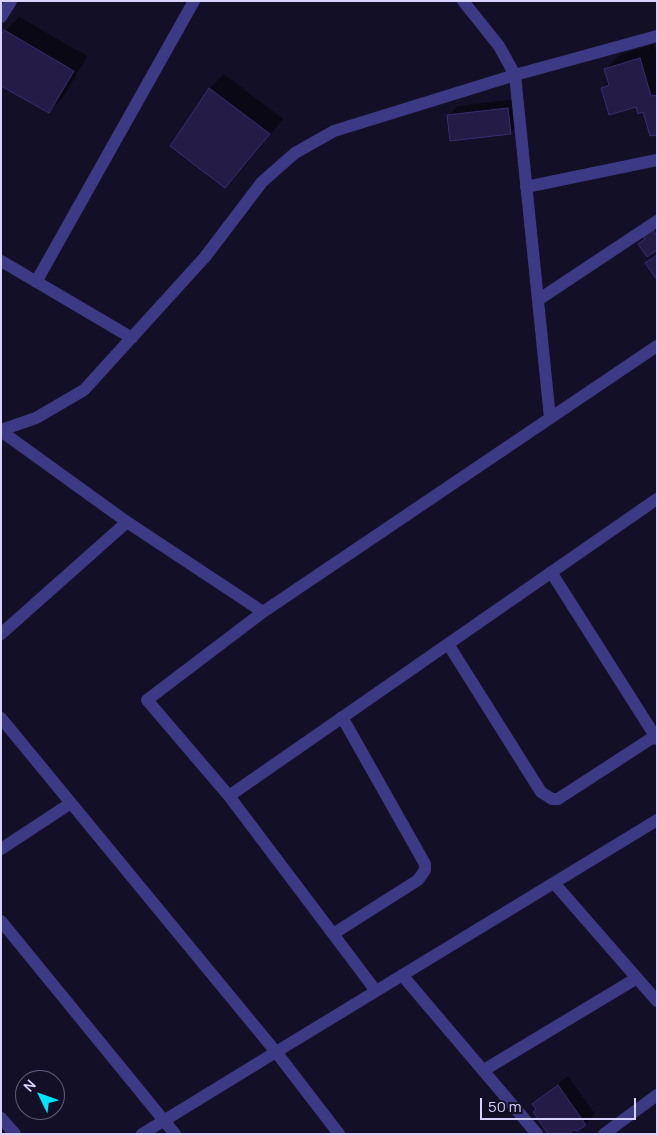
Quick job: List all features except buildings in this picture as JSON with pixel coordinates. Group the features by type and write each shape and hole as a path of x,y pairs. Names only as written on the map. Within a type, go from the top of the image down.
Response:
{"street":[{"path":"1,17 10,1"},
{"path":"36,282 194,1"},
{"path":"463,1 498,46 514,76 550,418"},
{"path":"1,431 36,418 84,390 205,257 262,182 295,153 334,131 514,76 657,36"},
{"path":"526,187 657,160"},
{"path":"538,300 657,221"},
{"path":"1,261 132,338"},
{"path":"376,991 229,796 146,700 263,612 657,346"},
{"path":"1,431 127,522 263,612"},
{"path":"229,796 551,572 655,503"},
{"path":"1,634 127,522"},
{"path":"448,644 541,792 552,799 558,798 656,737 551,572"},
{"path":"333,934 418,880 426,870 342,717"},
{"path":"1,718 276,1052 340,1134"},
{"path":"1,848 70,803"},
{"path":"142,1134 657,820"},
{"path":"554,883 657,1001"},
{"path":"1,921 175,1134"},
{"path":"402,975 536,1134"},
{"path":"484,1070 637,978"},
{"path":"604,1134 657,1095"},
{"path":"1,1118 15,1134"}]}
